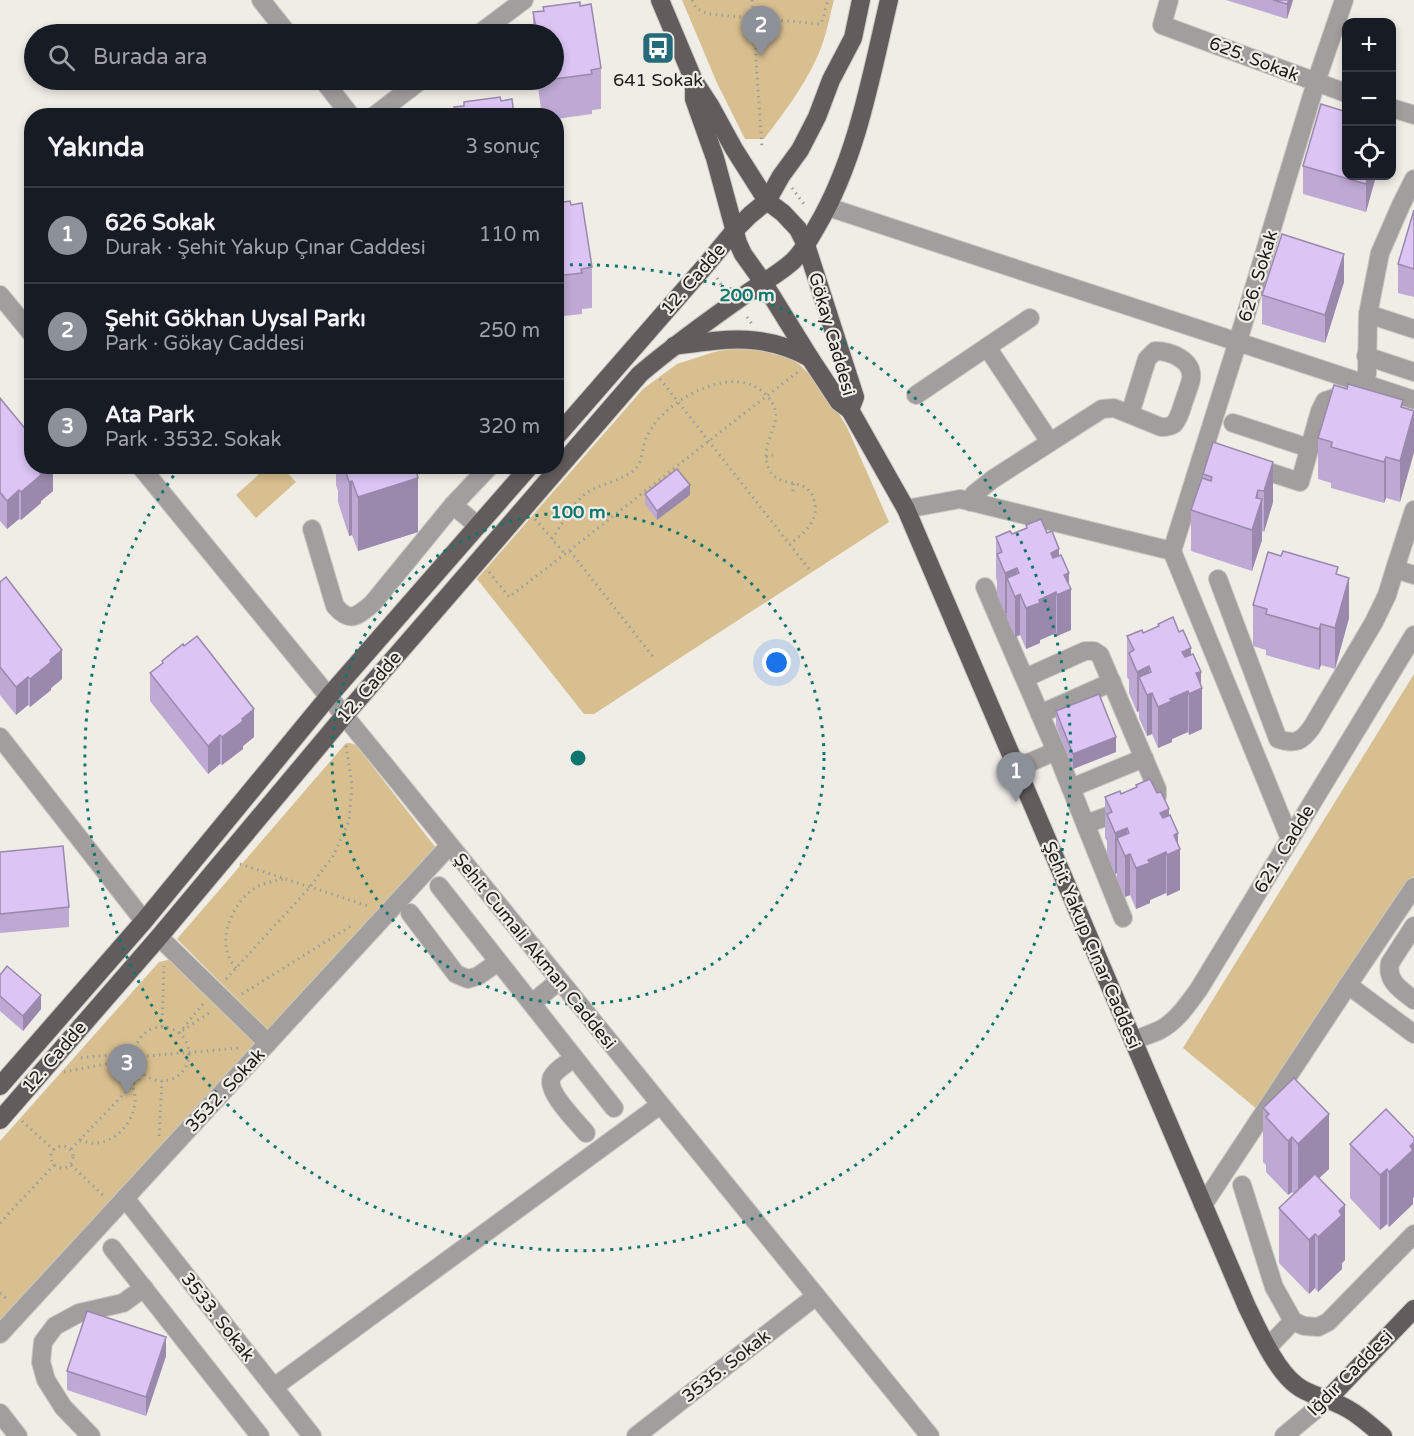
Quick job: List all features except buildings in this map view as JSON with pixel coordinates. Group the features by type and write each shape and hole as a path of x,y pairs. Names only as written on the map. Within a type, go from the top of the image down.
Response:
{"main road":[{"path":"660,0 694,81 734,149 767,201 783,213 798,229 806,245"},
{"path":"735,230 767,201 780,176 800,150 817,117 831,80 853,38 861,0"},
{"path":"694,81 694,99 715,158 738,243 763,282 786,267 806,245 838,185 862,111 889,0"},
{"name":"12. Cadde","path":"564,425 735,230"},
{"name":"Gökay Caddesi","path":"763,282 804,365 839,402 850,410 855,397 806,245"},
{"name":"12. Cadde","path":"564,462 640,374 673,346 763,282"},
{"path":"673,346 737,339 760,340 799,352 804,365"},
{"name":"Şehit Yakup Çınar Caddesi","path":"850,410 906,509 1247,1307 1279,1366 1295,1385 1351,1410 1383,1436"},
{"name":"12. Cadde","path":"0,1086 144,921 329,696 523,474"},
{"name":"12. Cadde","path":"0,1120 553,474"},
{"name":"Iğdır Caddesi","path":"1327,1400 1414,1309"}],"street":[{"path":"261,0 280,24"},
{"path":"492,24 524,0"},
{"name":"625. Sokak","path":"1168,0 1162,24 1342,91"},
{"name":"626. Sokak","path":"1172,551 1316,82 1344,0"},
{"path":"331,90 345,108"},
{"path":"384,108 408,90"},
{"path":"1396,109 1414,115"},
{"path":"1414,179 1407,207 1380,253 1368,314 1367,365 1414,372"},
{"path":"828,207 1414,400"},
{"path":"0,295 24,324"},
{"path":"1368,314 1414,329"},
{"path":"916,395 1030,318"},
{"path":"987,347 1050,442"},
{"path":"1233,460 1300,482 1320,411 1325,401 1334,398 1368,408"},
{"path":"971,502 974,494 993,479 1102,409 1114,408 1130,414"},
{"path":"1233,423 1309,448"},
{"name":"Şehit Cumali Akman Caddesi","path":"147,474 930,1436"},
{"path":"312,529 335,606 342,614 350,617 358,615 372,604 453,505 482,474"},
{"path":"906,509 957,499 1172,551 1290,840"},
{"path":"453,505 478,526"},
{"path":"1218,579 1278,739 1296,742 1304,738 1312,727 1374,622 1387,595 1414,510"},
{"path":"1395,569 1414,575"},
{"path":"985,586 1056,751 1123,918"},
{"name":"621. Cadde","path":"1133,1041 1173,1021 1199,989 1414,635"},
{"path":"1024,678 1085,651 1094,651 1100,655 1112,682 1157,789 1157,796 1152,800 1086,824"},
{"path":"1040,714 1112,682"},
{"path":"0,737 144,921"},
{"path":"1017,768 1056,751"},
{"path":"1071,788 1144,758"},
{"name":"3532. Sokak","path":"0,1334 449,846"},
{"path":"439,886 614,1108"},
{"path":"1203,1205 1414,887"},
{"path":"410,913 456,974 468,979 478,976 498,962"},
{"path":"1414,926 1390,963 1389,969 1391,979 1397,987 1414,1000"},
{"path":"159,937 268,1043"},
{"path":"532,1003 559,981"},
{"path":"1348,985 1414,1034"},
{"path":"574,1058 552,1077 550,1084 554,1095 586,1133"},
{"path":"274,1387 660,1105"},
{"path":"1242,1185 1274,1287 1293,1321 1304,1326 1318,1327 1328,1322 1414,1234"},
{"name":"3533. Sokak","path":"120,1203 274,1387 312,1436"},
{"path":"112,1248 260,1436"},
{"path":"91,1436 63,1407 46,1380 40,1362 43,1342 55,1326 80,1313 123,1303 144,1288"},
{"name":"3535. Sokak","path":"636,1436 657,1430 816,1296"},
{"path":"1268,1347 1293,1321"},
{"name":"Iğdır Caddesi","path":"1284,1436 1327,1400"},
{"path":"0,1413 18,1436"}],"path":[{"path":"692,0 696,8 708,14 820,24 828,0"},
{"path":"752,0 762,148"},
{"path":"789,184 806,207"},
{"path":"753,325 760,320"},
{"path":"486,569 509,597 804,365"},
{"path":"657,375 809,569"},
{"path":"552,539 582,496 630,473 637,467 646,438 666,411 678,401 702,389 734,382 758,388 767,395 773,406 776,425 767,444 766,457 769,471 776,478 806,488 813,495 816,507 813,520 806,532 790,544"},
{"path":"766,457 773,455"},
{"path":"792,483 792,491"},
{"path":"532,516 565,554"},
{"path":"570,551 654,658"},
{"path":"221,983 310,887 333,856 349,821 352,785 346,743"},
{"path":"237,863 377,909 384,917"},
{"path":"236,968 228,956 226,942 233,911 243,898 256,888 284,879"},
{"path":"236,998 357,922"},
{"path":"162,1027 165,956"},
{"path":"179,1033 206,1002"},
{"path":"179,1033 213,1011"},
{"path":"162,1027 179,1033 185,1040 189,1052 183,1071 177,1077 162,1081 153,1079 139,1069 135,1057 141,1036 147,1031 162,1027"},
{"path":"59,1073 111,1063 123,1058 246,1048"},
{"path":"72,1058 111,1055 123,1058"},
{"path":"71,1149 144,1073"},
{"path":"158,1162 162,1081"},
{"path":"80,1140 87,1143 98,1143 115,1136 123,1129 135,1109 136,1092 132,1085"},
{"path":"19,1118 54,1150"},
{"path":"64,1146 71,1149 74,1156 71,1165 63,1169 54,1165 51,1157 54,1150 64,1146"},
{"path":"0,1223 54,1165"},
{"path":"71,1165 120,1203"}],"shaded area":[{"path":"682,0 834,0 825,37 813,67 764,139 745,139 717,83"},
{"path":"748,346 775,349 799,364 823,388 847,427 889,522 594,714 584,714 477,579 643,389 677,364 714,352"},
{"path":"259,474 289,474 296,482 256,518 236,495"},
{"path":"1414,674 1414,876 1258,1110 1183,1048"},
{"path":"346,743 356,745 436,848 269,1031 177,939"},
{"path":"172,959 255,1039 255,1048 0,1322 0,1141 159,962"}],"place":[{"name":"641 Sokak","path":"658,48"},
{"name":"Şehit Gökhan Uysal Parkı","path":"761,56"},
{"name":"626 Sokak","path":"1016,802"},
{"name":"Ata Park","path":"127,1094"}]}
